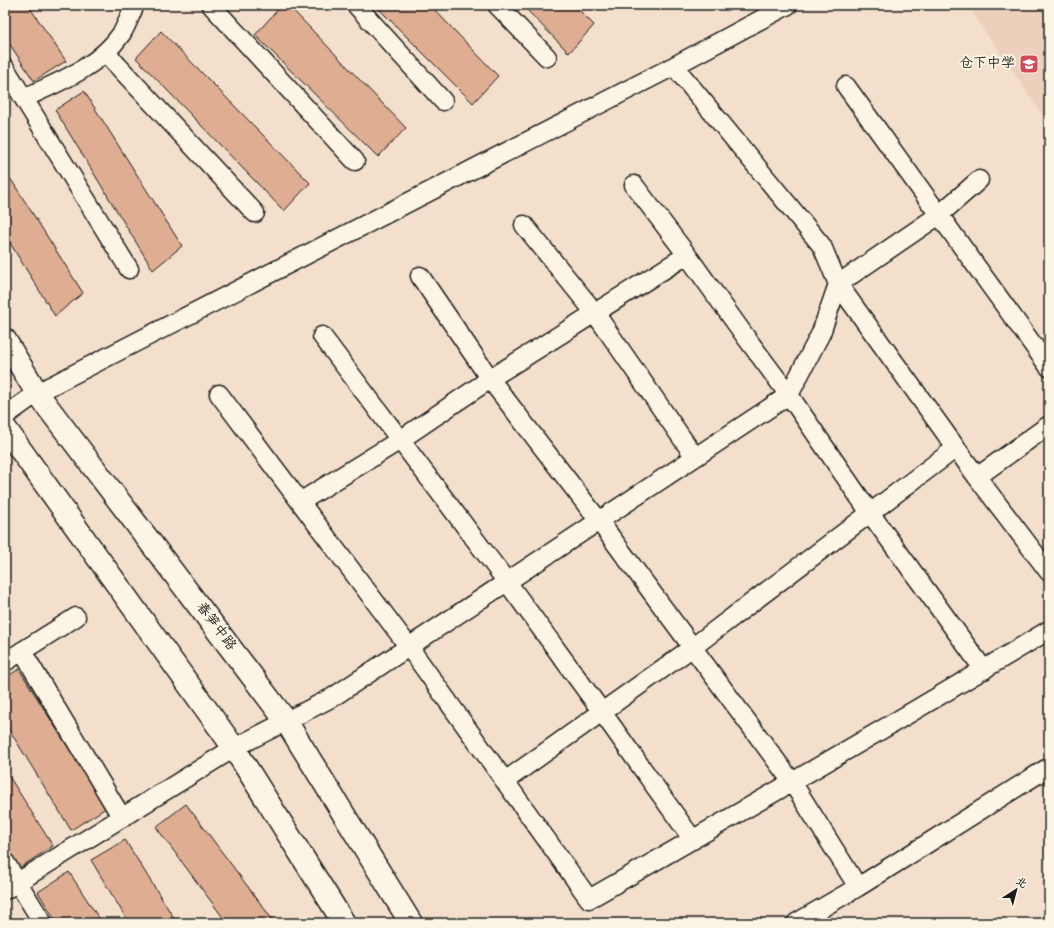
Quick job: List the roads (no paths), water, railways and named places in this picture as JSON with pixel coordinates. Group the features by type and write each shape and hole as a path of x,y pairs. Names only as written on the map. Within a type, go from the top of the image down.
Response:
{"main road":[{"name":"春笋中路","path":"5,340 37,393 286,721 411,923"},
{"path":"5,428 234,748 344,923"}],"street":[{"path":"24,98 66,79 89,65 111,46 122,32 135,5"},
{"path":"211,5 355,161"},
{"path":"356,5 443,101"},
{"path":"497,5 547,57"},
{"path":"5,416 37,393 674,66 788,5"},
{"path":"104,52 255,213"},
{"path":"674,66 822,246 838,284 977,477 1049,572"},
{"path":"5,68 129,269"},
{"path":"846,86 1049,367"},
{"path":"11,886 234,748 333,697 789,395 821,333 838,284 939,214 979,180"},
{"path":"634,185 789,395 870,513 984,670"},
{"path":"524,225 594,313 695,457"},
{"path":"300,502 400,440 490,378 687,255"},
{"path":"420,276 490,378 599,521 792,782 858,887"},
{"path":"322,336 507,582 693,840"},
{"path":"220,394 409,647 589,899 984,670 1049,630"},
{"path":"977,477 1049,425"},
{"path":"505,781 693,647 956,448"},
{"path":"5,662 76,617"},
{"path":"22,651 122,818"},
{"path":"796,923 858,887 1046,768"},
{"path":"5,862 11,886 43,923"}],"place":[{"name":"仓下中学","path":"1029,64"}]}
